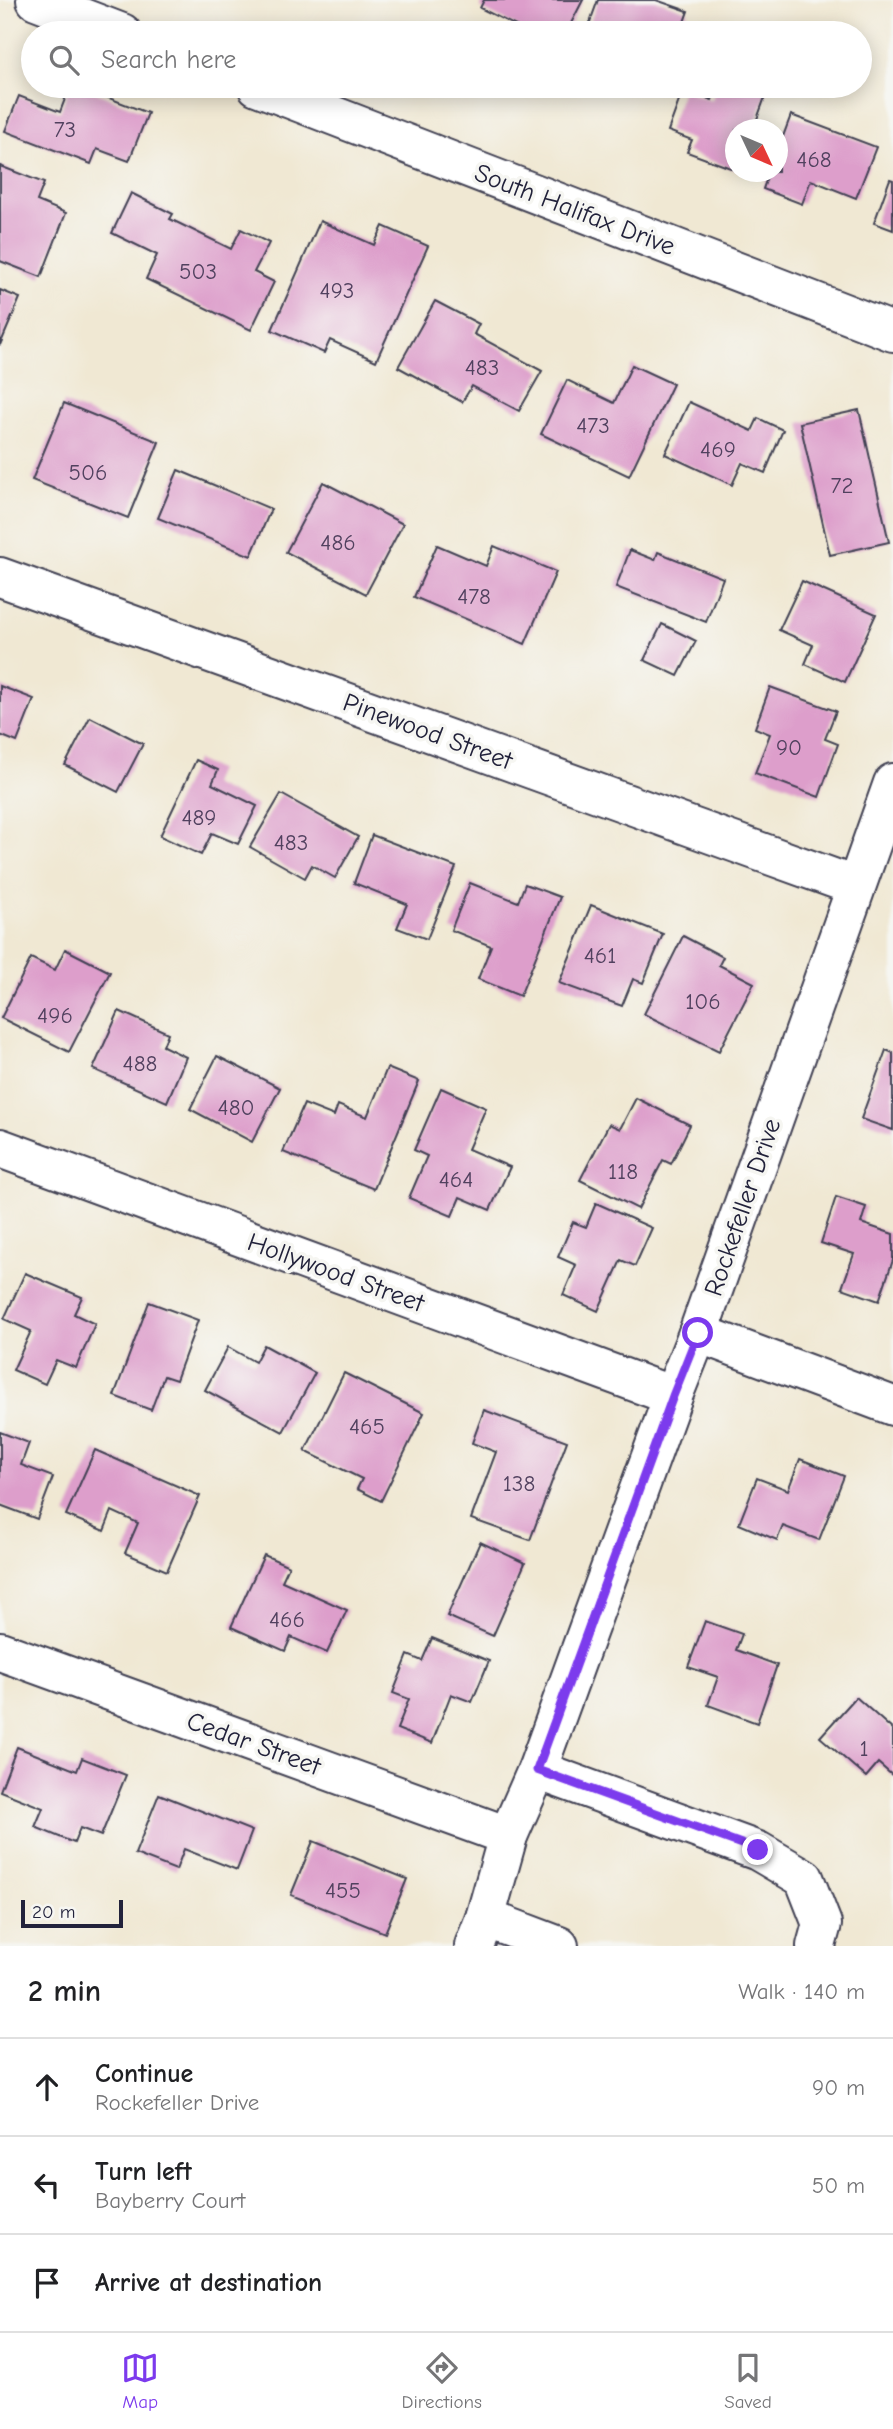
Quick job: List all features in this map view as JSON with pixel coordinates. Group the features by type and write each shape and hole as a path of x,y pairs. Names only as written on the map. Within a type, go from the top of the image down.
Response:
{"street":[{"path":"36,0 91,21"},
{"name":"South Halifax Drive","path":"288,98 893,332"},
{"name":"Pinewood Street","path":"0,577 855,886"},
{"name":"Rockefeller Drive","path":"480,1932 508,1836 537,1770 698,1333 893,783"},
{"name":"Hollywood Street","path":"0,1148 673,1396"},
{"path":"698,1333 893,1406"},
{"name":"Cedar Street","path":"0,1651 508,1836"},
{"path":"537,1770 758,1850 804,1878 822,1924 816,1946"},
{"path":"480,1932 559,1946"}],"building":[{"path":"484,0 583,0 572,21 506,21 480,8"},
{"path":"598,0 656,0 688,11 684,21 590,21"},
{"path":"19,96 60,112 65,98 109,98 148,113 129,161 97,149 91,164 5,131"},
{"path":"680,98 765,98 757,119 725,119 725,166 687,152 692,140 668,131"},
{"path":"791,115 876,147 856,198 811,180 802,204 763,189 765,182 788,182 788,123"},
{"path":"0,166 44,183 37,201 66,213 41,277 0,261"},
{"path":"890,179 893,180 893,230 874,223"},
{"path":"131,193 173,214 170,219 231,249 241,229 269,243 254,272 274,282 251,330 146,279 157,255 112,233"},
{"path":"320,221 374,245 383,226 428,246 376,361 330,340 324,353 272,330"},
{"path":"0,290 20,298 0,345"},
{"path":"435,301 479,324 474,334 542,371 519,411 472,386 462,402 398,367"},
{"path":"632,365 673,384 629,476 541,434 567,380 614,403"},
{"path":"689,402 752,431 758,418 783,430 765,473 742,463 732,485 665,454"},
{"path":"64,403 159,442 128,518 32,480"},
{"path":"859,410 889,542 830,555 800,423"},
{"path":"178,470 271,509 251,556 158,518"},
{"path":"323,482 403,524 366,594 286,552"},
{"path":"437,545 486,566 494,546 556,572 525,644 414,597"},
{"path":"630,550 655,560 658,552 723,578 706,622 616,587"},
{"path":"802,581 876,614 845,682 805,664 813,645 779,630"},
{"path":"662,624 696,641 678,676 644,660"},
{"path":"0,686 34,699 17,742 0,735"},
{"path":"770,687 836,711 825,739 838,744 819,797 755,773 770,734 755,728"},
{"path":"90,717 143,744 118,792 65,765"},
{"path":"196,760 218,770 212,784 257,806 238,844 212,833 201,855 160,836"},
{"path":"281,794 358,837 335,878 312,865 305,878 250,847"},
{"path":"372,835 456,867 427,939 397,928 407,904 354,883"},
{"path":"470,883 518,902 525,884 560,897 520,996 478,979 491,946 451,930"},
{"path":"591,905 663,934 643,983 633,979 622,1006 559,983"},
{"path":"683,936 723,957 719,965 754,983 719,1051 644,1014"},
{"path":"65,949 110,972 69,1052 1,1018 31,958 55,970"},
{"path":"119,1011 168,1033 163,1046 186,1057 167,1102 93,1069"},
{"path":"886,1050 893,1053 893,1130 861,1119"},
{"path":"217,1056 280,1088 252,1142 190,1109"},
{"path":"387,1068 419,1081 374,1189 283,1152 304,1104 334,1116 338,1105 367,1117"},
{"path":"441,1088 486,1108 468,1149 510,1167 490,1210 460,1197 452,1216 409,1198 427,1156 414,1150"},
{"path":"636,1098 690,1125 671,1164 663,1160 638,1209 580,1180 609,1124 620,1129"},
{"path":"836,1197 866,1207 861,1223 893,1234 893,1260 879,1301 842,1288 854,1254 821,1243"},
{"path":"596,1203 652,1228 635,1266 621,1260 598,1311 563,1295 576,1265 558,1257 573,1222 586,1227"},
{"path":"25,1273 82,1297 74,1314 95,1324 76,1368 56,1360 45,1384 13,1370 31,1331 4,1319"},
{"path":"149,1302 198,1320 176,1380 164,1376 151,1410 114,1396"},
{"path":"264,1345 315,1373 283,1432 205,1390 228,1347 255,1362"},
{"path":"344,1373 424,1413 381,1501 357,1489 362,1479 305,1451"},
{"path":"484,1410 567,1441 530,1540 471,1519 496,1452 472,1443"},
{"path":"0,1432 29,1443 21,1465 53,1477 37,1519 0,1505"},
{"path":"95,1450 200,1496 167,1571 125,1553 138,1523 112,1511 104,1531 66,1515"},
{"path":"800,1459 844,1476 819,1540 783,1526 777,1540 739,1524 757,1478 788,1490"},
{"path":"480,1542 525,1563 493,1636 447,1616"},
{"path":"264,1555 289,1566 282,1581 347,1610 327,1653 291,1637 285,1651 231,1627"},
{"path":"705,1621 742,1634 736,1650 777,1665 757,1723 708,1705 718,1677 688,1667"},
{"path":"432,1638 489,1661 472,1702 451,1694 432,1743 397,1729 409,1699 393,1693 408,1655 422,1661"},
{"path":"856,1697 893,1730 893,1776 878,1763 866,1777 820,1737"},
{"path":"17,1747 77,1771 82,1758 126,1775 101,1836 80,1828 74,1843 35,1827 43,1808 0,1791"},
{"path":"159,1794 252,1831 237,1870 184,1849 176,1870 135,1854"},
{"path":"313,1841 407,1879 385,1933 291,1895"}],"route":[{"path":"698,1333 537,1770 758,1850"}]}
